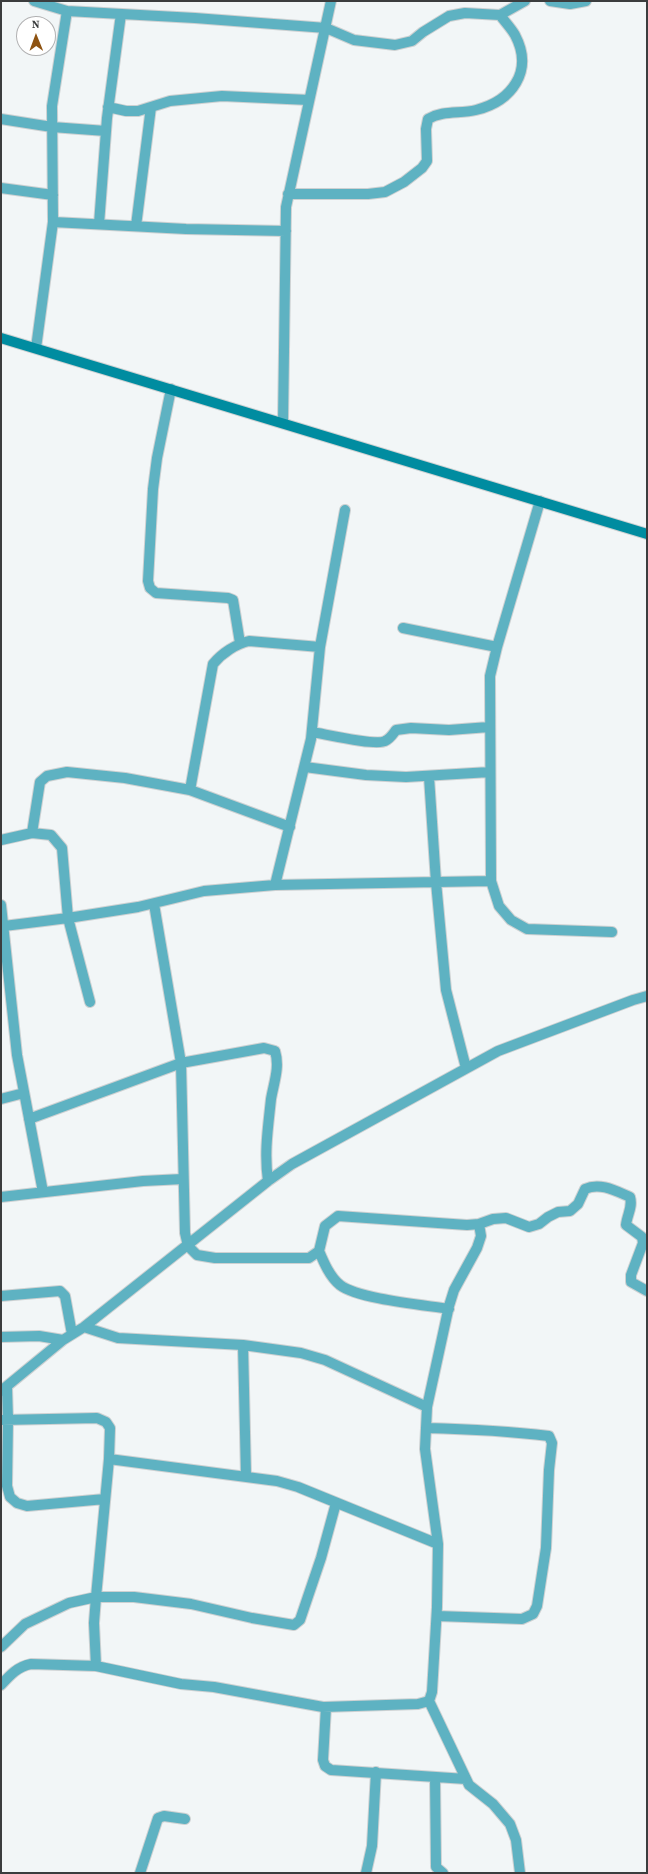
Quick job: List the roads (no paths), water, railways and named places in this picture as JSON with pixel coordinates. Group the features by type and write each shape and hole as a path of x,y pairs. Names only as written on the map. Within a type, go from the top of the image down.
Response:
{"main road":[{"path":"1,338 647,534"}],"street":[{"path":"34,1 67,11 326,28 354,40 395,45 412,41 423,32 449,16 465,13 500,15 525,1"},
{"path":"283,423 286,207 332,1"},
{"path":"550,1 570,4 586,1"},
{"path":"36,348 53,222 52,106 67,11"},
{"path":"99,224 108,107 121,14"},
{"path":"288,194 368,194 385,192 404,182 422,168 427,161 426,129 428,118 437,114 476,110 502,99 517,83 522,67 522,54 515,35 500,15"},
{"path":"108,107 126,111 138,111 189,98 222,96 309,100"},
{"path":"136,226 151,107"},
{"path":"1,119 52,127 106,131"},
{"path":"1,188 53,195"},
{"path":"53,222 286,231"},
{"path":"171,389 152,489 148,581 150,588 156,593 228,598 233,600 240,643"},
{"path":"540,501 497,647 490,676 491,881 499,906 511,920 527,929 612,932"},
{"path":"275,885 305,767 312,732 320,647 345,510"},
{"path":"402,628 497,647"},
{"path":"190,790 213,664 218,658 240,643 249,641 320,647"},
{"path":"312,732 370,742 384,742 391,737 396,730 410,728 449,730 490,728"},
{"path":"305,767 366,775 429,777 490,772"},
{"path":"32,833 40,782 47,776 67,772 125,778 190,790 290,827"},
{"path":"429,777 436,882 446,990 466,1068"},
{"path":"1,840 32,833 51,835 62,848 68,918 90,1002"},
{"path":"4,926 68,918 154,904 204,891 275,885 491,881"},
{"path":"154,904 181,1063 185,1232 188,1246 198,1255 215,1258 308,1258 319,1252"},
{"path":"1,905 17,1055 43,1192"},
{"path":"105,1500 27,1506 17,1503 10,1497 7,1486 4,1389 68,1337 188,1246 268,1181 292,1164 498,1051 647,996"},
{"path":"29,1119 181,1063 264,1048 275,1051 278,1061 266,1141 265,1160 268,1181"},
{"path":"1,1099 24,1093"},
{"path":"1,1197 143,1181 183,1179"},
{"path":"449,1309 357,1294 340,1285 326,1267 319,1252 325,1226 338,1216 466,1225 479,1224 493,1218 506,1218 528,1226 539,1224 558,1212 570,1211 578,1204 585,1189 592,1186 608,1188 630,1198 632,1205 627,1216 626,1225 642,1237 643,1243 631,1275 631,1282 647,1291"},
{"path":"479,1224 481,1236 477,1248 454,1290 427,1407 426,1449 438,1544 437,1616 432,1692 429,1701 469,1785 493,1804 510,1824 516,1840 520,1873"},
{"path":"1,1296 60,1292 65,1296 68,1337"},
{"path":"84,1326 118,1338 243,1346 301,1353 325,1360 427,1407"},
{"path":"1,1337 68,1337"},
{"path":"243,1346 246,1476"},
{"path":"5,1420 97,1418 106,1422 110,1428 109,1458 94,1623 96,1666"},
{"path":"426,1428 534,1434 548,1436 552,1443 549,1470 546,1548 537,1606 533,1614 522,1619 437,1616"},
{"path":"109,1458 276,1481 298,1487 438,1544"},
{"path":"1,1647 25,1624 69,1603 96,1598 134,1597 191,1604 252,1618 294,1625 300,1620 321,1558 336,1503"},
{"path":"1,1685 12,1672 31,1664 96,1666 181,1684 214,1687 326,1707 412,1705 429,1701"},
{"path":"326,1707 323,1760 325,1766 331,1770 466,1779"},
{"path":"366,1873 372,1846 376,1772"},
{"path":"435,1776 436,1867 443,1873"},
{"path":"140,1873 158,1818 164,1816 185,1819"}]}
